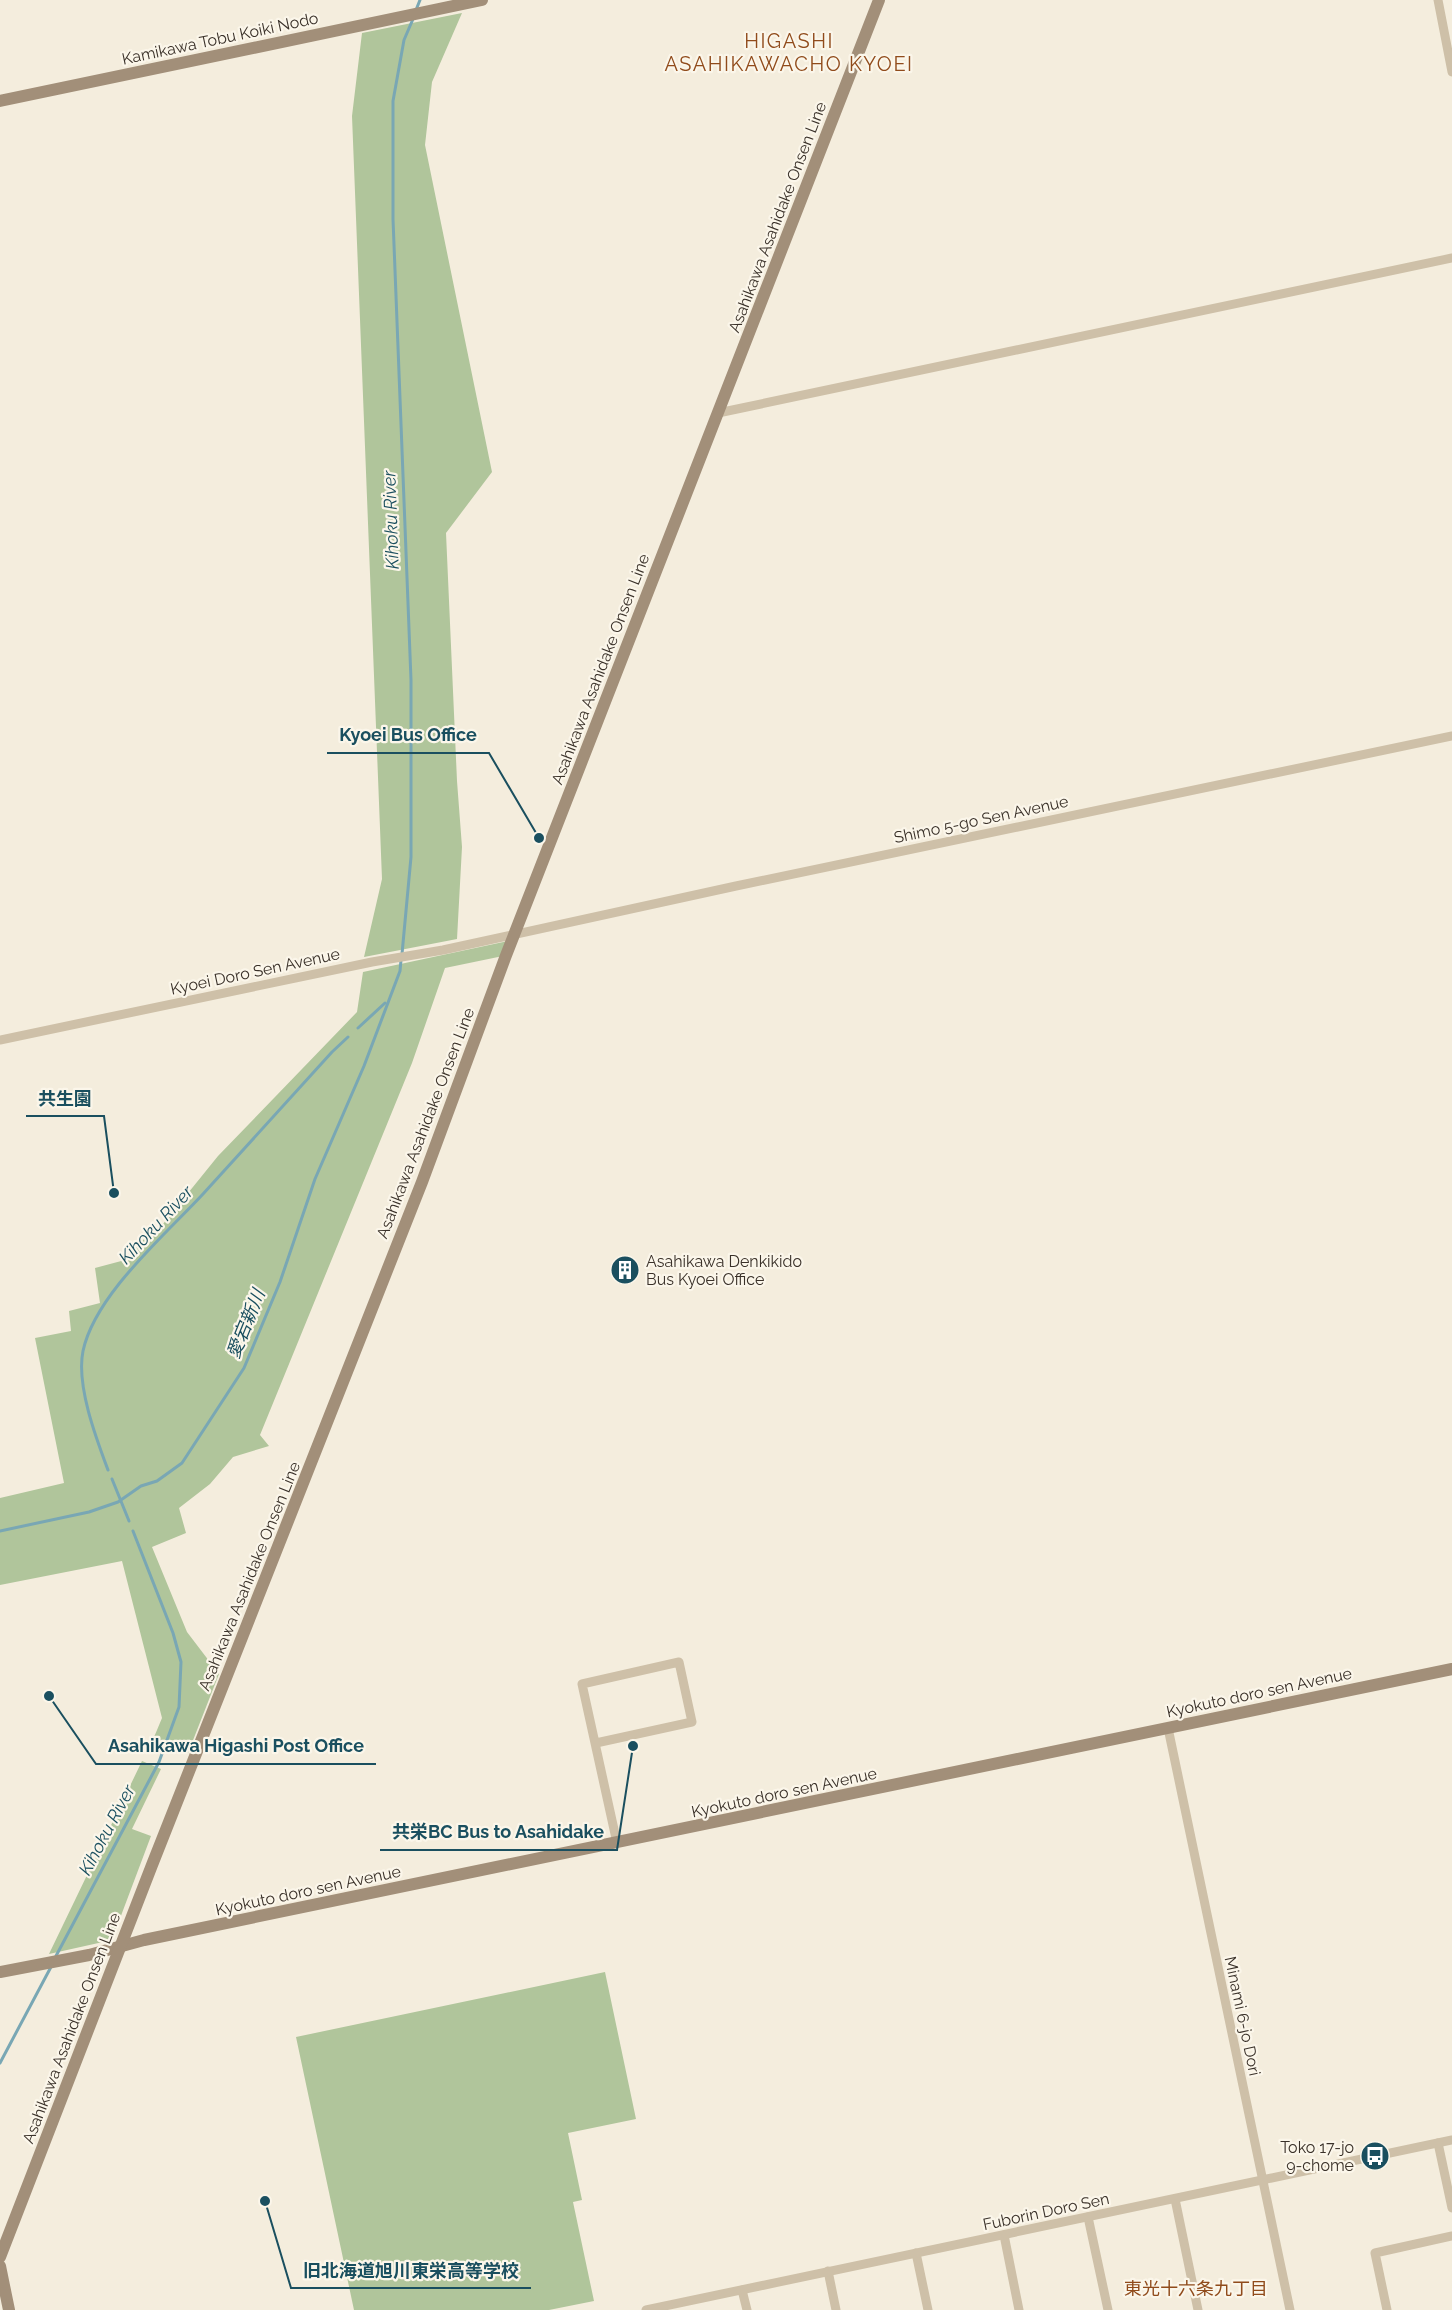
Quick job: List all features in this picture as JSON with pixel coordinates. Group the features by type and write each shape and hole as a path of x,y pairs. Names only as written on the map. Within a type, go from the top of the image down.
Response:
{"main road":[{"name":"Kamikawa Tobu Koiki Nodo","path":"0,101 482,0"},
{"name":"Asahikawa Asahidake Onsen Line","path":"0,2257 152,1864 418,1192 516,933 879,0"},
{"name":"Kyokuto doro sen Avenue","path":"0,1972 1452,1669"},
{"path":"0,2266 9,2310"}],"street":[{"path":"1438,0 1452,72"},
{"path":"718,413 1452,258"},
{"name":"Shimo 5-go Sen Avenue","path":"516,933 1452,736"},
{"name":"Kyoei Doro Sen Avenue","path":"0,1040 516,933"},
{"path":"596,1743 692,1722 679,1662 582,1683 617,1843"},
{"name":"Minami 6-jo Dori","path":"1168,1728 1290,2310"},
{"name":"Fuborin Doro Sen","path":"652,2309 1452,2140"},
{"path":"1438,2143 1452,2208"},
{"path":"1175,2199 1198,2310"},
{"path":"1088,2217 1108,2310"},
{"path":"1004,2235 1019,2310"},
{"path":"1387,2310 1375,2253 1452,2236"},
{"path":"916,2253 928,2310"},
{"path":"828,2271 836,2310"},
{"path":"742,2290 747,2310"}],"green space":[{"path":"462,13 432,82 425,145 492,472 446,533 462,847 457,939 364,957 382,879 352,116 362,33"},
{"path":"508,941 503,956 445,968 412,1063 260,1435 269,1446 233,1457 210,1484 179,1508 186,1533 152,1547 187,1632 219,1674 188,1753 176,1753 152,1742 162,1718 122,1561 0,1585 0,1498 64,1483 35,1338 71,1331 69,1311 100,1303 95,1268 125,1260 145,1238 159,1229 218,1156 357,1012 363,972"},
{"path":"142,1761 161,1769 132,1829 151,1836 116,1929 110,1938 103,1942 49,1954"},
{"path":"605,1972 636,2119 568,2133 582,2200 573,2202 594,2301 549,2310 354,2310 296,2037"}],"waterway":[{"name":"Kihoku River","path":"416,10 420,0"},
{"name":"Kihoku River","path":"402,954 411,857 411,680 393,219 393,101 404,40 413,19"},
{"name":"愛宕新川","path":"0,1531 89,1512 118,1502 141,1486 157,1481 182,1463 244,1368 280,1282 315,1179 364,1066 400,971 401,960"},
{"name":"Kihoku River","path":"358,1028 385,1003"},
{"name":"Kihoku River","path":"108,1470 88,1411 82,1379 83,1351 90,1330 101,1309 151,1247 348,1037"},
{"name":"愛宕新川","path":"112,1479 129,1521"},
{"name":"Kihoku River","path":"56,1956 159,1762 179,1707 181,1662 173,1633 133,1531"},
{"name":"Kihoku River","path":"0,2063 52,1965"}],"place":[{"name":"Kyoei Bus Office","path":"539,838"},
{"name":"共生園","path":"114,1193"},
{"name":"Asahikawa Denkikido Bus Kyoei Office","path":"625,1270"},
{"name":"Asahikawa Higashi Post Office","path":"49,1696"},
{"name":"共栄BC Bus to Asahidake","path":"633,1746"},
{"name":"Toko 17-jo 9-chome","path":"1375,2156"},
{"name":"旧北海道旭川東栄高等学校","path":"265,2201"}],"district":[{"name":"HIGASHI ASAHIKAWACHO KYOEI","path":"789,52"},
{"name":"東光十六条九丁目","path":"1196,2289"}]}
